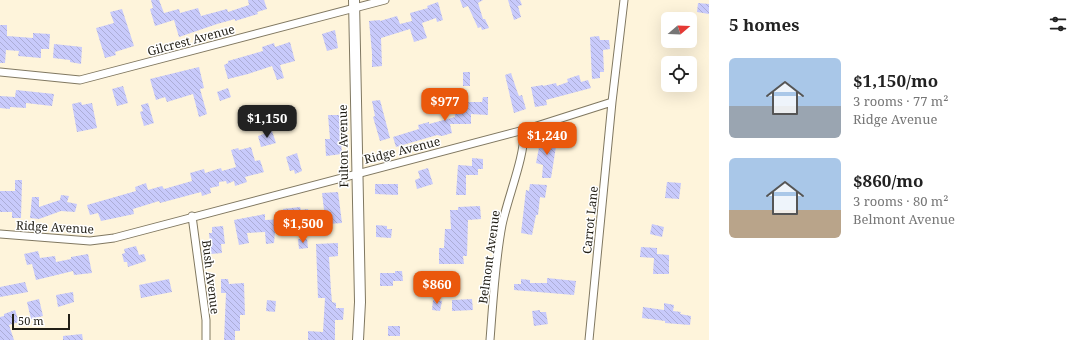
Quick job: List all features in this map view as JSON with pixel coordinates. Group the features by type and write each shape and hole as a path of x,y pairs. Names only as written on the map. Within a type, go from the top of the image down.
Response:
{"street":[{"name":"Gilcrest Avenue","path":"0,72 80,80 108,74 354,4 385,0"},
{"path":"612,102 624,0"},
{"name":"Fulton Avenue","path":"354,4 356,173 360,295 358,340"},
{"name":"Ridge Avenue","path":"0,234 47,239 103,240 524,130 612,102"},
{"name":"Carrot Lane","path":"589,340 612,102"},
{"name":"Belmont Avenue","path":"490,340 500,236 523,146 524,130"},
{"name":"Bush Avenue","path":"192,216 206,320 206,340"}],"building":[{"path":"151,0 159,0 164,13 179,9 180,13 198,8 201,16 227,9 228,12 249,5 248,0 264,0 267,9 257,12 258,14 235,21 235,19 217,24 179,37 174,20 155,26 150,9 153,8"},
{"path":"460,0 483,0 478,3 483,19 485,19 489,28 482,30 481,27 478,28 468,6 463,8"},
{"path":"508,0 520,0 522,5 518,6 521,17 514,20"},
{"path":"438,2 443,20 437,22 436,18 422,23 427,38 414,42 410,29 381,38 382,66 372,67 369,21 380,21 397,16 400,24 412,21 410,13 428,8 427,6"},
{"path":"698,3 709,4 709,14 697,12"},
{"path":"122,9 134,46 115,52 116,55 105,58 96,28 114,23 110,12"},
{"path":"0,25 7,25 7,36 33,38 33,33 50,34 49,49 41,49 41,58 18,56 19,51 6,50 5,63 0,63"},
{"path":"335,30 338,48 327,51 322,34"},
{"path":"599,36 600,40 609,40 610,49 603,50 604,72 600,72 600,78 592,79 590,37"},
{"path":"290,42 295,61 280,65 284,78 277,80 272,66 228,79 224,65 228,63 228,61 263,51 262,47 274,43 275,47"},
{"path":"54,44 82,47 81,64 70,62 70,60 53,58"},
{"path":"199,67 204,88 200,89 207,114 199,117 193,94 167,102 165,97 156,100 150,79"},
{"path":"463,72 470,72 470,86 463,86"},
{"path":"511,73 519,96 522,95 526,109 514,113 505,75"},
{"path":"579,75 581,82 588,80 591,88 546,100 547,105 535,107 531,87 556,83 557,86 568,82 567,79"},
{"path":"123,86 128,103 117,106 112,89"},
{"path":"228,88 231,97 220,101 217,92"},
{"path":"16,90 54,94 52,106 26,103 26,108 0,108 0,96 15,97"},
{"path":"483,97 488,97 488,115 471,114 471,124 450,124 452,133 442,136 437,135 396,147 393,137 419,129 418,125 429,122 429,124 455,117 454,98 464,98 464,102 482,102"},
{"path":"380,100 390,138 380,141 373,117 375,116 372,101"},
{"path":"81,102 82,105 92,103 97,128 77,132 72,104"},
{"path":"148,103 154,123 144,126 140,112 143,111 141,105"},
{"path":"328,115 339,115 342,154 326,156 325,139 330,139"},
{"path":"272,131 276,143 261,147 258,136"},
{"path":"541,137 557,140 551,178 542,178 543,165 536,163"},
{"path":"251,147 255,161 260,160 264,172 245,177 247,182 235,186 234,181 227,184 226,181 219,182 219,186 210,188 211,193 202,196 201,192 160,203 159,201 133,209 134,214 101,221 98,213 90,215 87,205 136,191 135,187 146,183 148,190 162,186 164,189 192,181 190,173 204,169 205,173 221,168 222,171 236,167 231,150"},
{"path":"297,153 302,171 295,174 294,170 290,171 286,157"},
{"path":"472,158 483,159 483,169 478,169 478,175 466,175 466,195 456,195 458,165 472,166"},
{"path":"428,168 433,184 417,189 415,180 420,178 418,171"},
{"path":"15,180 22,180 21,218 12,218 12,212 0,212 0,191 15,191"},
{"path":"667,182 681,183 679,199 665,198"},
{"path":"375,184 398,184 398,195 375,194"},
{"path":"530,184 547,185 545,198 540,197 538,215 536,215 532,235 521,233 526,190 529,191"},
{"path":"338,192 342,223 328,224 327,218 325,218 322,193"},
{"path":"61,195 69,196 67,202 77,204 75,212 61,211 39,219 30,218 32,197 39,197 39,207 60,200"},
{"path":"480,206 481,219 468,220 467,256 463,256 464,264 439,264 439,248 444,248 445,229 451,229 450,210 458,210 458,207"},
{"path":"300,207 301,210 308,209 310,219 303,220 303,226 296,227 296,230 275,232 274,243 266,244 265,232 247,233 249,243 239,245 234,220 265,214 265,220 284,219 283,209"},
{"path":"652,224 664,227 662,237 650,234"},
{"path":"376,225 387,226 387,229 392,229 391,238 376,237"},
{"path":"223,226 225,244 221,244 222,253 211,254 209,233 212,233 212,227"},
{"path":"298,239 307,239 308,248 299,249"},
{"path":"338,243 338,256 329,257 331,291 332,302 336,303 336,308 344,308 343,320 335,320 335,340 308,340 308,331 323,332 325,298 318,298 316,244"},
{"path":"136,246 139,255 144,254 146,261 128,267 127,262 124,262 122,254 125,253 124,249"},
{"path":"641,247 657,248 657,254 669,255 669,274 653,274 654,258 640,257"},
{"path":"38,251 40,258 55,256 56,262 71,259 71,257 88,254 92,273 74,275 73,271 36,280 32,264 27,265 24,254"},
{"path":"395,271 402,271 403,281 393,281 393,286 380,286 380,273 395,273"},
{"path":"547,278 576,281 574,295 514,290 514,284 521,284 521,279 530,280 530,283 547,283"},
{"path":"169,279 172,292 141,298 139,285"},
{"path":"221,279 228,279 229,284 244,283 245,315 240,315 240,331 235,331 235,340 224,340 226,293 221,293"},
{"path":"25,282 28,292 0,297 0,287"},
{"path":"73,292 74,302 58,307 56,295"},
{"path":"39,299 43,316 31,319 27,302"},
{"path":"472,299 473,310 452,311 452,300"},
{"path":"267,300 276,301 275,312 266,311"},
{"path":"433,300 442,301 440,311 432,310"},
{"path":"664,303 674,305 673,311 691,316 690,325 665,323 665,321 642,318 643,307 664,310"},
{"path":"15,310 19,322 9,325 14,340 0,340 0,317"},
{"path":"540,310 540,312 546,312 548,324 534,326 532,311"},
{"path":"388,326 400,326 400,336 388,336"},
{"path":"82,334 83,340 63,340 63,336"}]}
